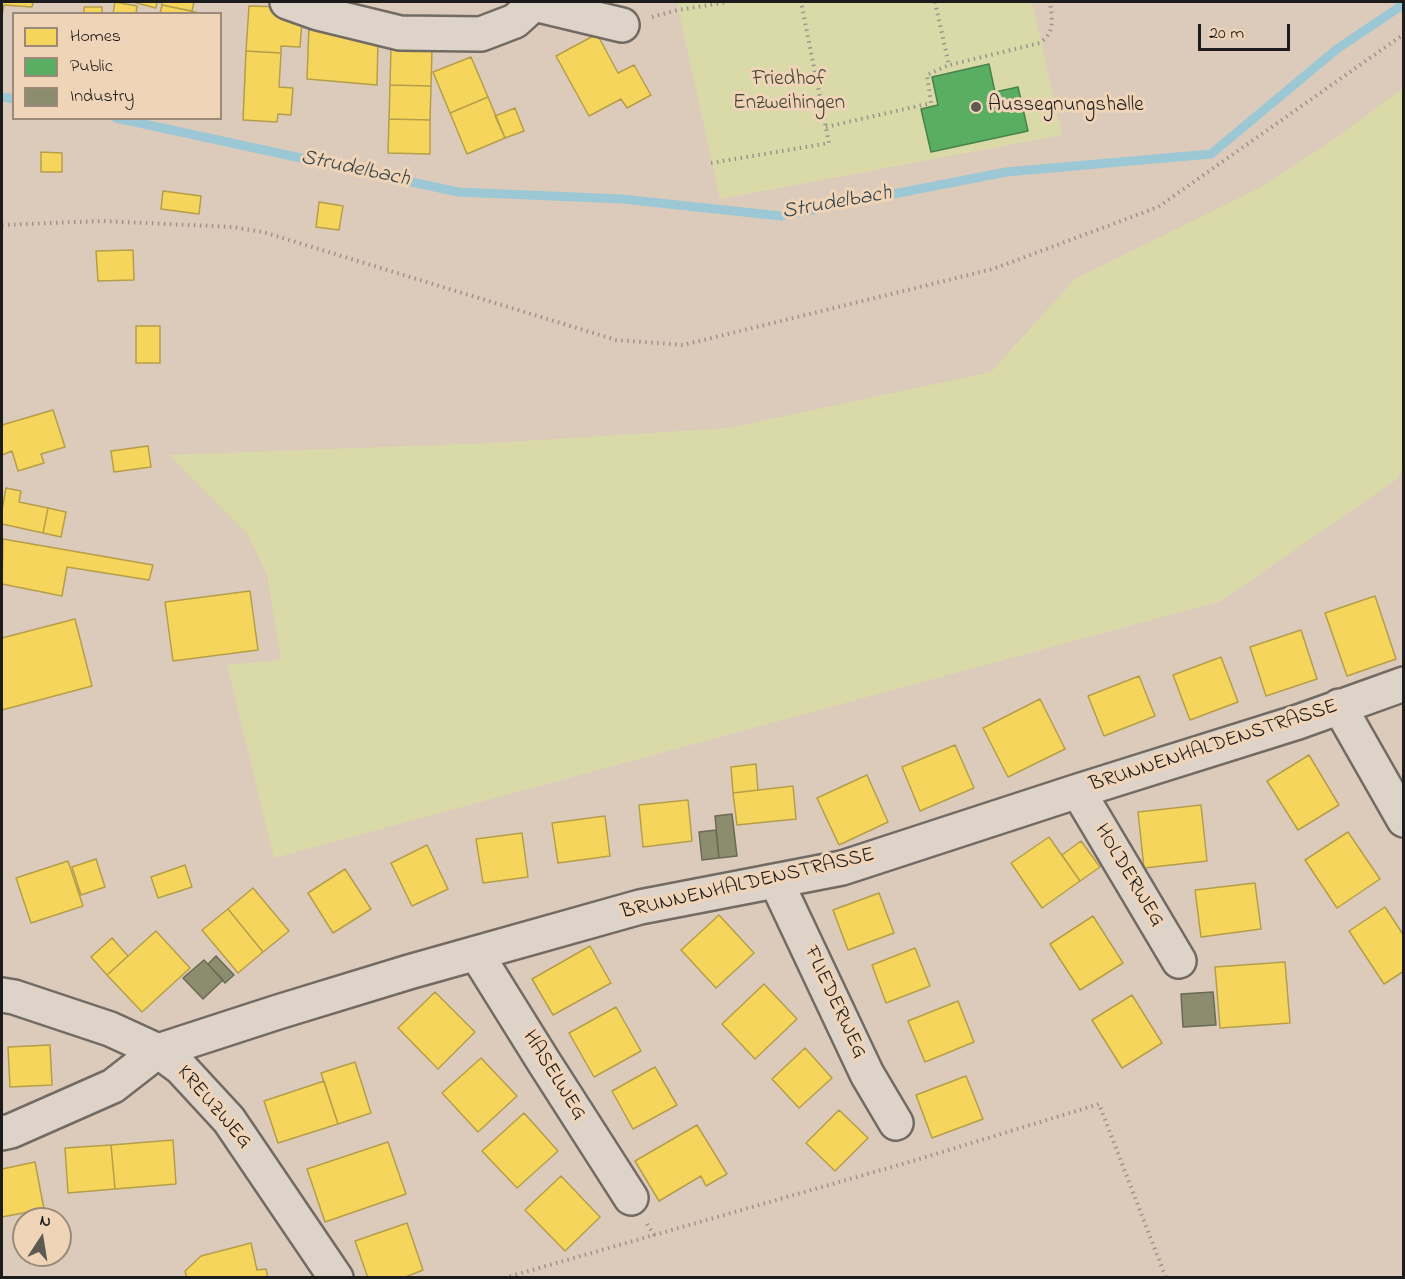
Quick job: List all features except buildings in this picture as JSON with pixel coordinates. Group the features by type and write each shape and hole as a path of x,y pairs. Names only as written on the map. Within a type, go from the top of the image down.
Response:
{"street":[{"path":"286,2 318,13 400,33 481,34 515,21 535,3 622,24"},
{"name":"BRUNNENHALDENSTRASSE","path":"2,1133 113,1086 158,1051 278,1012 640,907 842,868 1298,722 1404,684"},
{"path":"1339,706 1404,820"},
{"name":"HOLDERWEG","path":"1078,791 1179,961"},
{"name":"FLIEDERWEG","path":"776,881 867,1074 896,1123"},
{"name":"HASELWEG","path":"476,953 631,1198"},
{"name":"KREUZWEG","path":"2,995 15,997 110,1029 158,1051 181,1068 229,1119 336,1278"}],"path":[{"path":"678,10 728,2"},
{"path":"711,162 829,143 801,2"},
{"path":"935,2 949,65"},
{"path":"826,127 931,103 927,75 949,65 1040,43 1049,36 1051,29 1050,2"},
{"path":"2,225 102,221 233,227 263,232 616,340 683,345 993,269 1158,207 1404,34"},
{"path":"504,1278 916,1160 1098,1104 1166,1278"}],"green space":[{"name":"Friedhof Enzweihingen","path":"677,2 1032,2 1062,135 720,199"},
{"path":"1403,88 1403,468 1397,479 1221,601 274,858 227,665 281,660 267,575 249,536 169,455 493,443 729,428 991,372 1075,279 1261,187 1332,141"}],"waterway":[{"name":"Strudelbach","path":"125,120 458,192 622,199 781,216 1006,172 1211,154 1337,49 1404,4"},
{"name":"Strudelbach","path":"2,97 12,99"}],"place":[{"name":"Aussegnungshalle","path":"976,107"}]}
